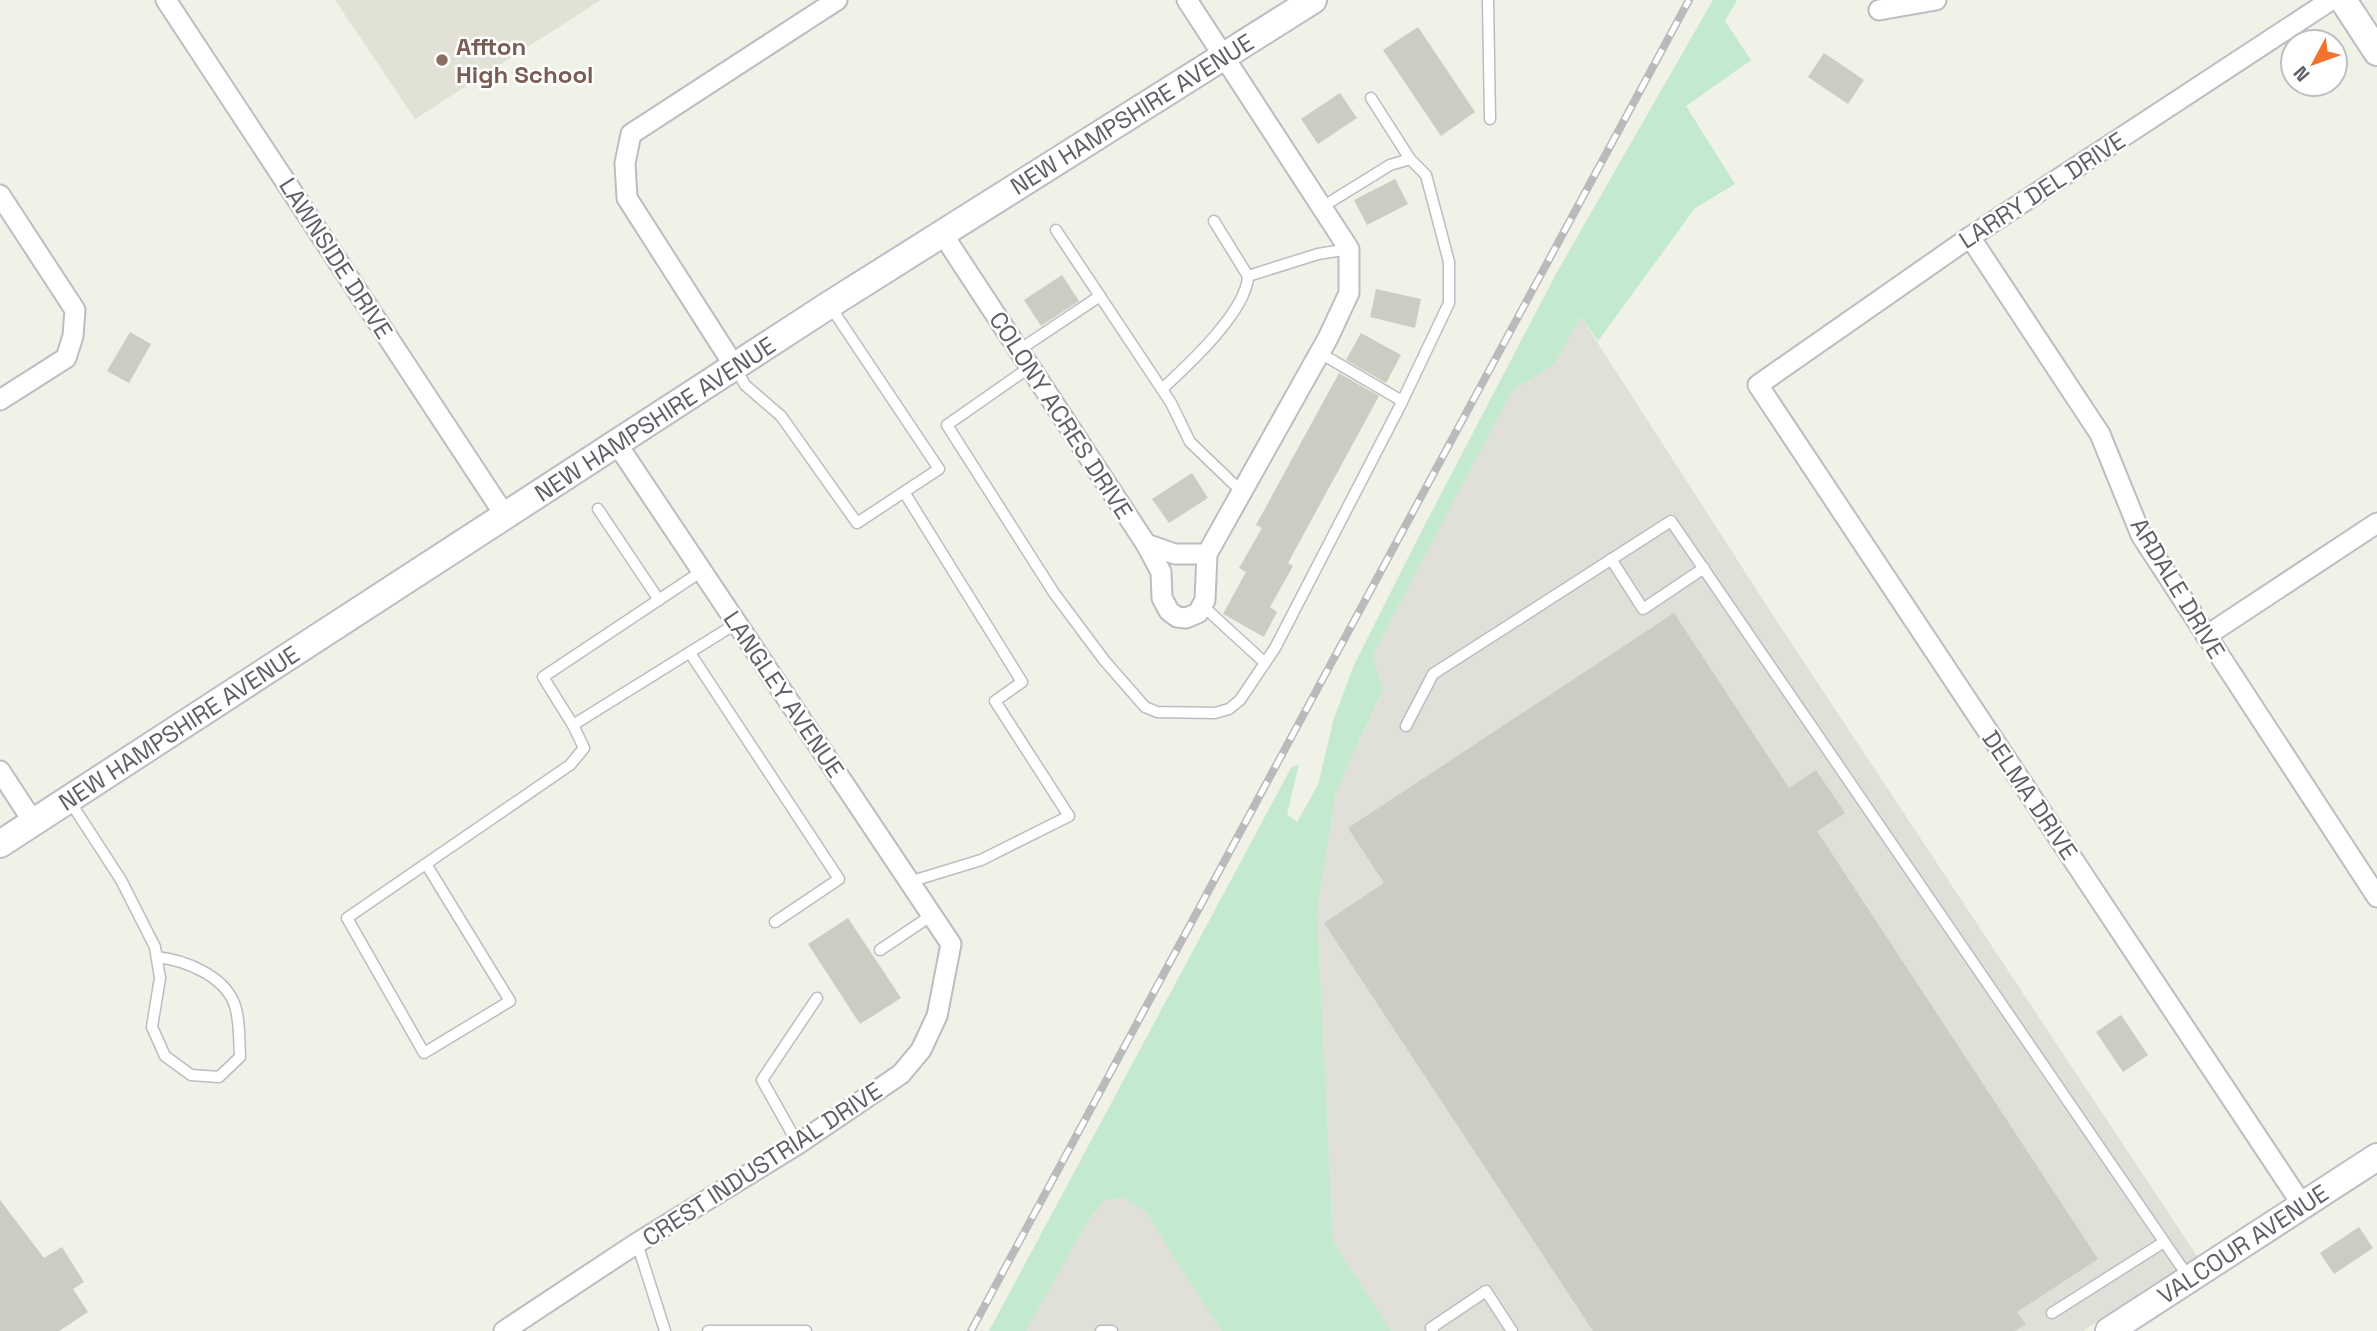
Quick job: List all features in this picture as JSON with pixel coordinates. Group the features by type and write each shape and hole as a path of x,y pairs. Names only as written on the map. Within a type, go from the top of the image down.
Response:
{"street":[{"name":"LAWNSIDE DRIVE","path":"166,0 506,517"},
{"path":"735,367 627,198 625,163 631,134 837,0"},
{"path":"1146,544 1161,572 1162,598 1169,611 1177,617 1186,618 1204,607 1207,554 1320,353 1349,293 1349,249 1187,0"},
{"name":"NEW HAMPSHIRE AVENUE","path":"0,844 829,305 1313,0"},
{"path":"1879,10 1936,0"},
{"name":"LARRY DEL DRIVE","path":"1758,385 1970,237 2331,0"},
{"path":"2343,0 2377,52"},
{"path":"0,195 75,310 73,336 66,358 0,400"},
{"name":"COLONY ACRES DRIVE","path":"942,233 1146,544 1175,554 1207,554"},
{"name":"ARDALE DRIVE","path":"1970,237 2100,434 2141,535 2377,897"},
{"name":"DELMA DRIVE","path":"1758,385 2303,1206"},
{"name":"LANGLEY AVENUE","path":"617,444 951,944"},
{"path":"2206,636 2377,523"},
{"path":"0,771 34,822"},
{"name":"CREST INDUSTRIAL DRIVE","path":"504,1331 798,1144 901,1074 921,1050 937,1016 951,944"},
{"name":"VALCOUR AVENUE","path":"2109,1331 2377,1157"}],"lane":[{"path":"1488,0 1490,119"},
{"path":"1100,296 947,425 1054,593 1104,660 1145,707 1157,712 1215,713 1229,709 1240,701 1265,663 1402,401 1449,303 1449,262 1426,175 1410,159 1371,98"},
{"path":"1322,207 1390,165 1410,159"},
{"path":"1161,389 1218,332 1248,286 1248,276 1214,221"},
{"path":"1056,230 1161,389 1190,442 1242,492"},
{"path":"1248,276 1318,254 1349,249"},
{"path":"735,367 745,385 781,416 857,523 939,469 829,305"},
{"path":"1320,353 1402,401"},
{"path":"904,492 1022,682 995,701 1069,816 981,860 909,882"},
{"path":"598,509 659,600"},
{"path":"1406,726 1433,674 1671,521 2189,1279"},
{"path":"1611,559 1643,609 1703,568"},
{"path":"426,864 510,1001 424,1053 347,918 570,765 584,748 543,677 703,570"},
{"path":"1204,607 1265,663"},
{"path":"573,725 737,624"},
{"path":"690,653 839,879 775,922"},
{"path":"68,800 121,880 155,947 160,978 152,1027 165,1056 191,1075 219,1077 240,1057 234,1003 219,982 178,959 157,957"},
{"path":"880,950 932,915"},
{"path":"798,1144 762,1080 817,998"},
{"path":"2052,1313 2164,1242"},
{"path":"637,1244 665,1331"},
{"path":"1433,1331 1431,1328 1486,1292 1512,1331"},
{"path":"708,1331 806,1331"},
{"path":"1101,1331 1112,1331"}],"shaded area":[{"name":"Affton High School","path":"335,0 601,0 415,119"},
{"path":"1581,317 1776,620 2197,1256 2083,1331 1391,1331 1333,1241 1317,910 1336,792 1383,690 1372,656 1512,391 1554,364"},
{"path":"1123,1198 1145,1211 1221,1331 1026,1331 1084,1227 1103,1201"}],"green space":[{"path":"1713,0 1737,0 1725,21 1751,60 1686,106 1735,184 1695,208 1598,341 1581,317 1554,364 1512,391 1372,656 1383,689 1336,792 1317,910 1333,1241 1391,1331 1221,1331 1145,1211 1123,1198 1103,1201 1084,1227 1026,1331 989,1331 1291,768 1299,764 1287,814 1297,822 1318,785 1334,718 1354,665 1557,272"}],"building":[{"path":"1418,27 1475,112 1441,136 1383,50"},
{"path":"1824,53 1864,80 1848,104 1808,77"},
{"path":"1340,93 1357,118 1318,144 1301,119"},
{"path":"1395,179 1408,204 1367,225 1354,200"},
{"path":"1062,275 1079,301 1041,326 1024,300"},
{"path":"1376,289 1421,299 1415,328 1370,317"},
{"path":"130,332 151,344 129,383 107,371"},
{"path":"1361,333 1401,355 1386,383 1346,360"},
{"path":"1339,373 1379,396 1288,563 1293,566 1270,607 1277,612 1264,637 1223,614 1246,572 1239,568 1262,528 1256,525"},
{"path":"1192,473 1208,498 1169,523 1152,499"},
{"path":"1674,613 1789,788 1816,770 1845,813 1817,831 2098,1259 2017,1312 2026,1324 2015,1331 1593,1331 1324,923 1384,883 1348,828"},
{"path":"848,918 901,998 860,1024 808,944"},
{"path":"2121,1015 2148,1055 2123,1072 2096,1032"},
{"path":"0,1200 44,1258 62,1247 84,1282 73,1289 88,1312 59,1331 0,1331"},
{"path":"2359,1227 2373,1248 2334,1274 2320,1253"}],"railway":[{"path":"971,1331 1689,0"}],"place":[{"name":"Affton High School","path":"442,60"}]}
